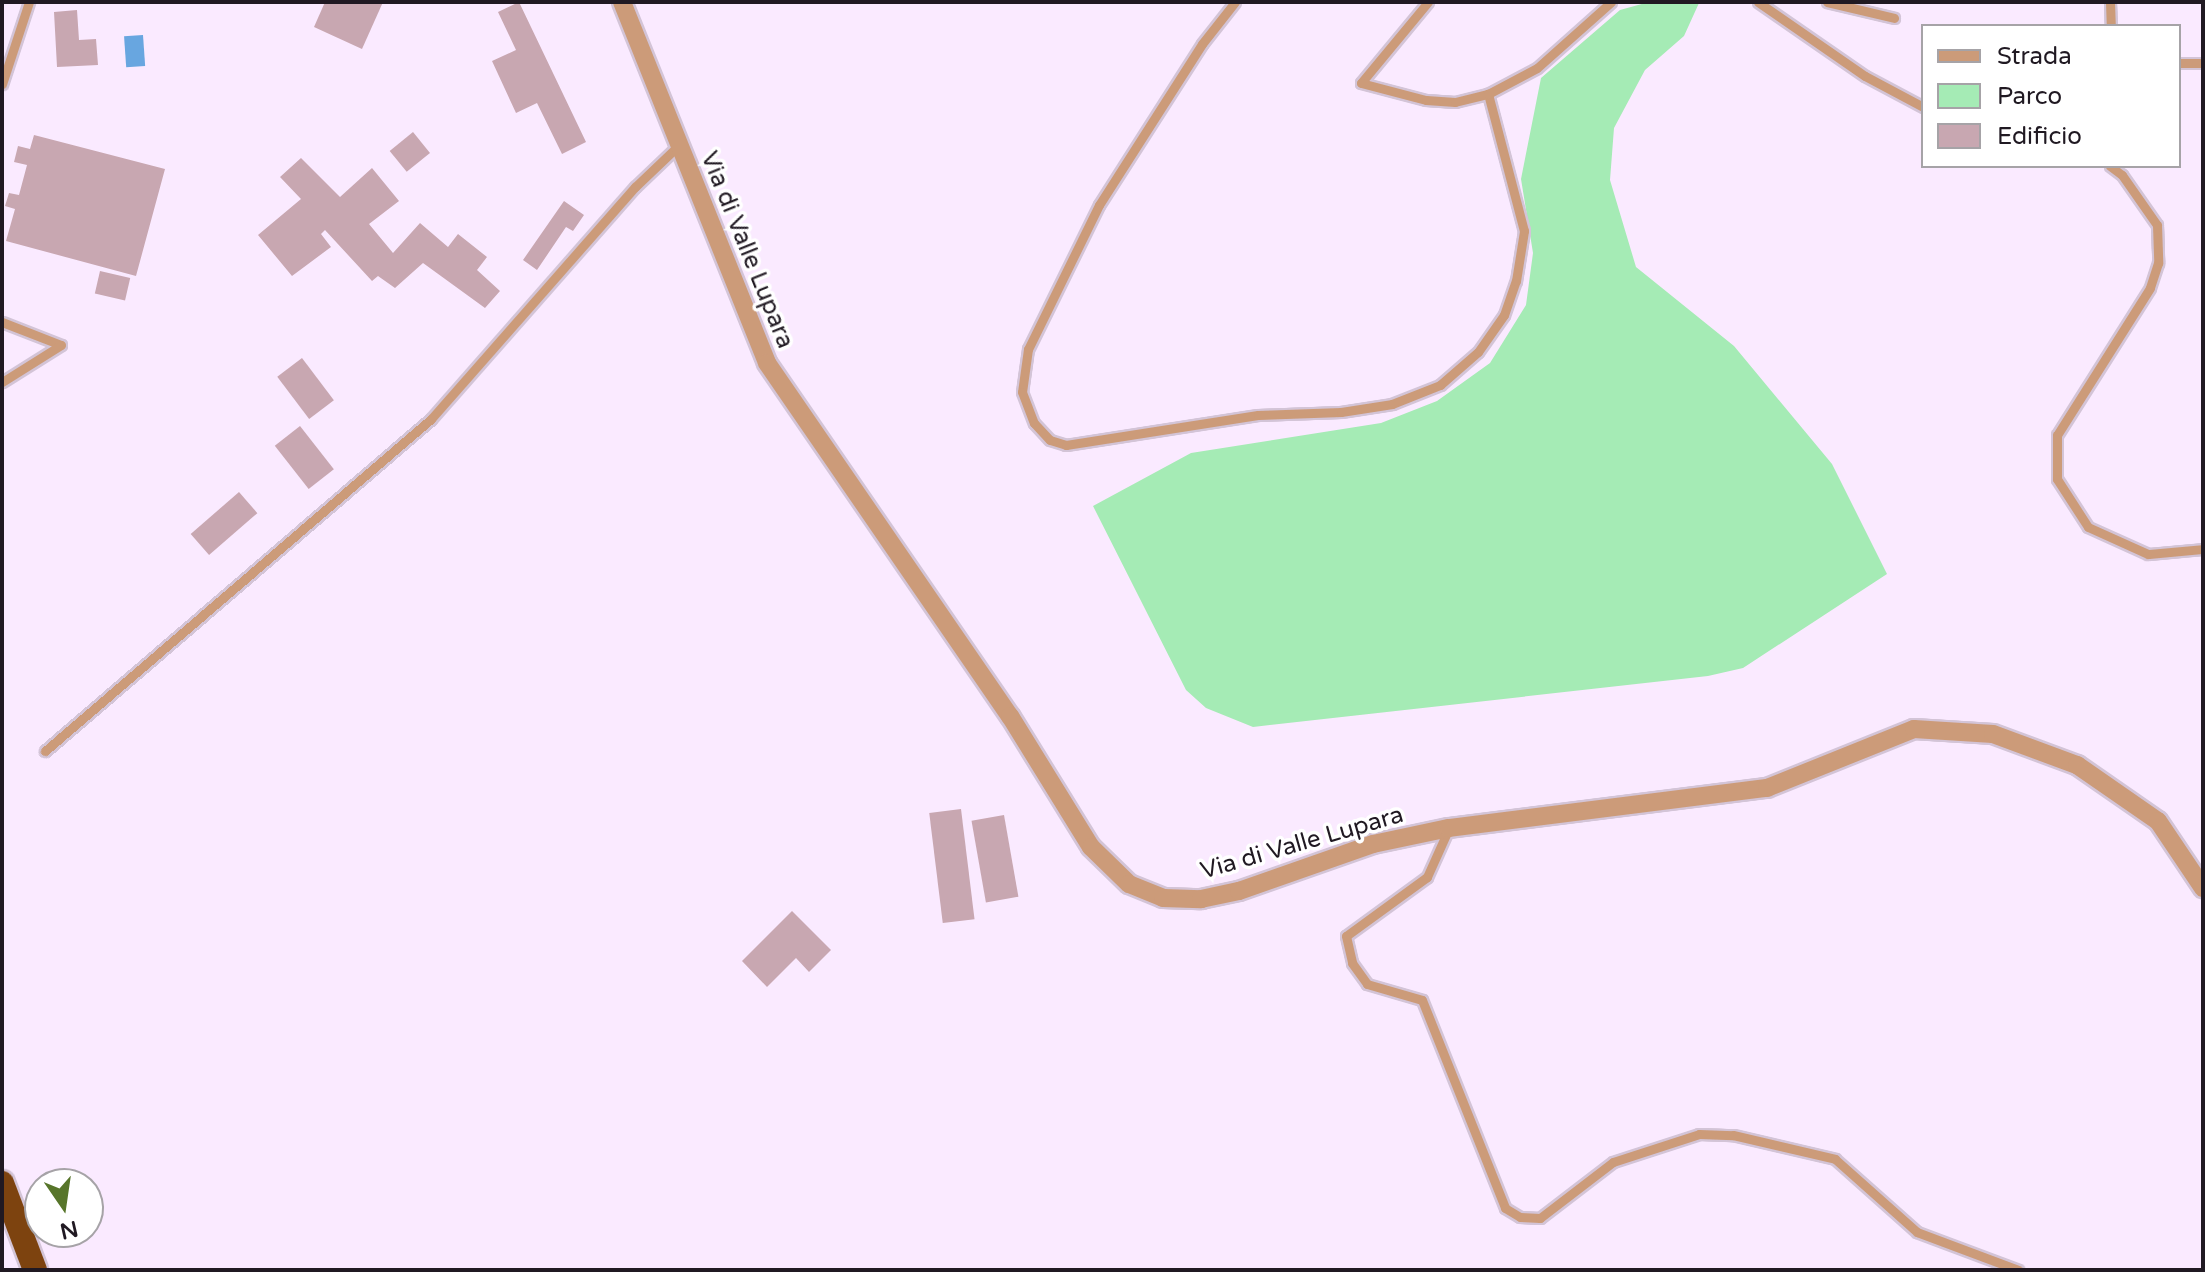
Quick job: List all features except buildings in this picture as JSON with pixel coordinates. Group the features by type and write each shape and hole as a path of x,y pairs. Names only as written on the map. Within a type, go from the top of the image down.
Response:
{"highway":[{"path":"2,1183 35,1270"}],"street":[{"name":"Via di Valle Lupara","path":"622,2 750,328 776,380 1105,864 1149,894 1201,899 1239,891 1373,844 1449,828 1767,788 1914,729 1993,734 2077,765 2158,821 2203,888"}],"lane":[{"path":"2,84 29,2"},
{"path":"1235,2 1202,44 1099,205 1028,349 1022,392 1034,423 1050,440 1066,445 1258,415 1341,412 1392,404 1440,385 1478,352 1504,315 1516,281 1524,231 1488,94"},
{"path":"1428,2 1361,83 1426,100 1455,102 1488,94 1537,68 1611,2"},
{"path":"1758,2 1865,76 1921,106"},
{"path":"1827,2 1894,18"},
{"path":"2110,2 2111,24"},
{"path":"2181,63 2203,63"},
{"path":"45,751 431,419 635,187 678,146"},
{"path":"2113,168 2122,175 2157,225 2158,263 2150,288 2057,435 2057,479 2088,527 2148,554 2203,549"},
{"path":"2,322 61,345 2,382"},
{"path":"1449,828 1427,877 1346,936 1352,963 1367,984 1422,1000 1505,1208 1520,1217 1540,1218 1613,1162 1699,1134 1733,1135 1835,1159 1856,1172 1894,1215 1917,1232 2018,1270"}],"green space":[{"path":"1649,2 1699,3 1684,36 1645,70 1614,128 1610,180 1636,267 1734,346 1832,464 1887,574 1743,668 1708,676 1253,727 1206,708 1186,690 1093,506 1191,453 1381,423 1437,401 1490,363 1526,305 1533,253 1521,179 1541,78 1620,10"}],"water":[{"path":"143,35 145,66 126,67 124,36"}]}
